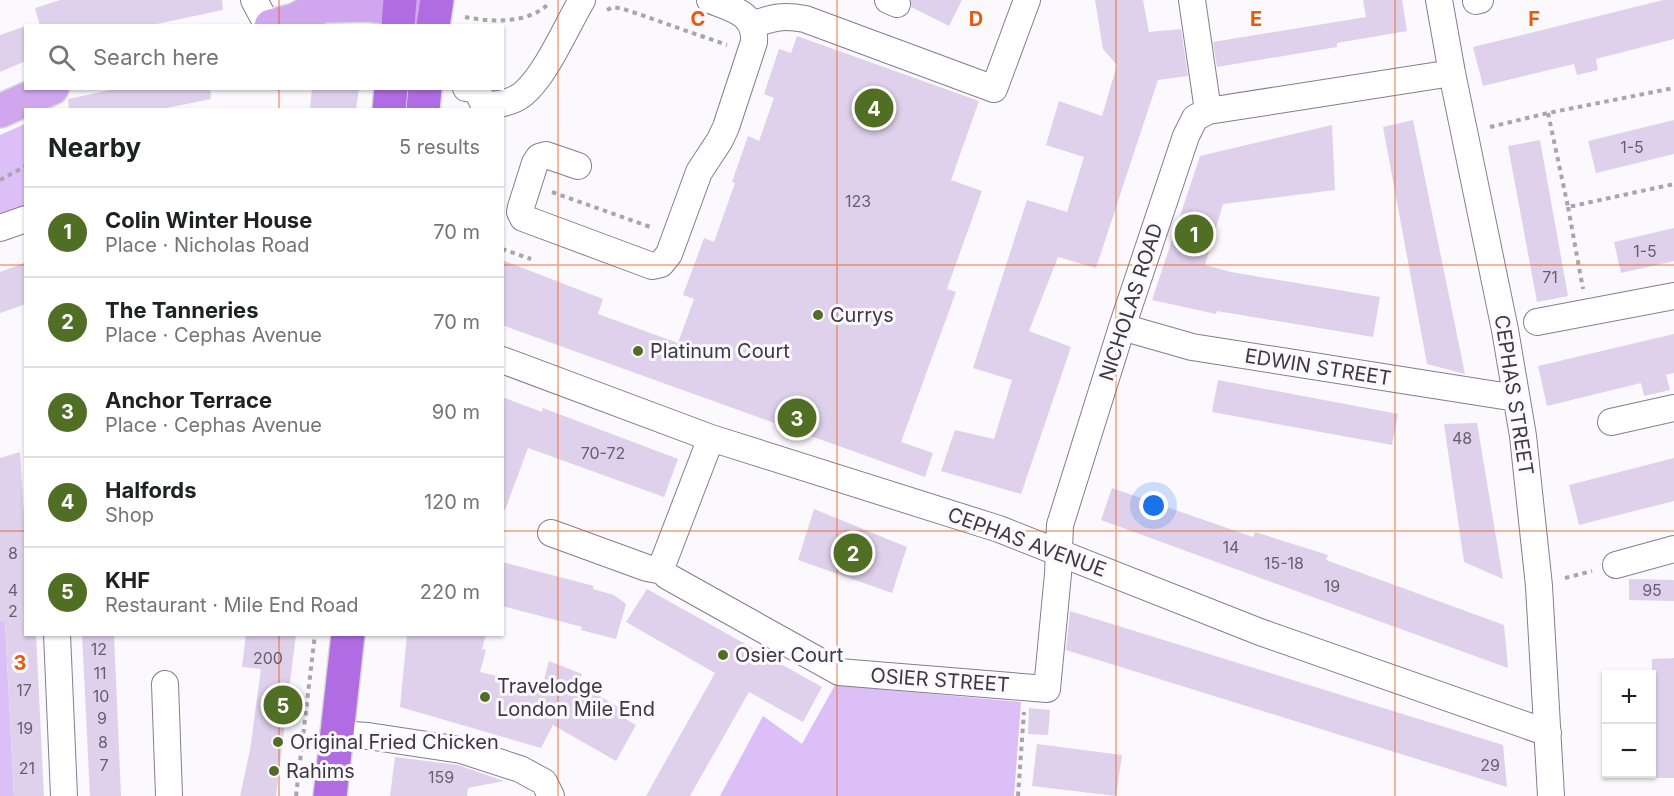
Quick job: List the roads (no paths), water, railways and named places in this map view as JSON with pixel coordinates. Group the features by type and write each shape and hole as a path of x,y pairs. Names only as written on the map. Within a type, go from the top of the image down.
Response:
{"highway":[{"path":"389,108 391,90"},
{"path":"423,108 425,90"},
{"path":"330,796 348,636"}],"main road":[{"path":"285,24 322,6 351,5 435,13"},
{"path":"0,111 48,97"}],"street":[{"path":"254,0 285,24"},
{"path":"578,166 546,155 539,157 521,207 520,212 523,218 652,266 661,264 669,255 699,172 726,127 754,42 755,33 748,19 710,0"},
{"path":"752,25 780,16 805,19 994,89 1027,0"},
{"path":"1192,0 1209,111 1452,73"},
{"name":"CEPHAS STREET","path":"1439,0 1505,330 1523,436 1539,586 1551,796"},
{"path":"477,101 497,105 522,95 592,7"},
{"name":"NICHOLAS ROAD","path":"1026,687 1047,689 1058,574 1060,525 1122,327 1186,136 1195,118 1209,111"},
{"path":"0,228 24,220"},
{"path":"1536,322 1674,296"},
{"name":"EDWIN STREET","path":"1122,327 1192,347 1516,398"},
{"name":"CEPHAS AVENUE","path":"504,361 711,438 999,529 1260,632 1548,733"},
{"path":"1611,422 1674,408"},
{"path":"663,571 663,563 711,438"},
{"name":"OSIER STREET","path":"551,533 647,568 663,571 667,576 729,612 839,672 1026,687"},
{"path":"1616,565 1674,549"},
{"path":"57,636 64,796"},
{"path":"165,684 169,796"},
{"path":"337,734 368,736 461,750 520,770 544,782 551,796"}],"place":[{"name":"Halfords","path":"874,108"},
{"name":"Colin Winter House","path":"1194,234"},
{"name":"Currys","path":"818,315"},
{"name":"Platinum Court","path":"638,351"},
{"name":"Anchor Terrace","path":"797,418"},
{"name":"The Tanneries","path":"853,553"},
{"name":"Osier Court","path":"723,655"},
{"name":"Travelodge London Mile End","path":"485,697"},
{"name":"KHF","path":"283,705"},
{"name":"Original Fried Chicken","path":"278,742"},
{"name":"Rahims","path":"274,771"}]}
